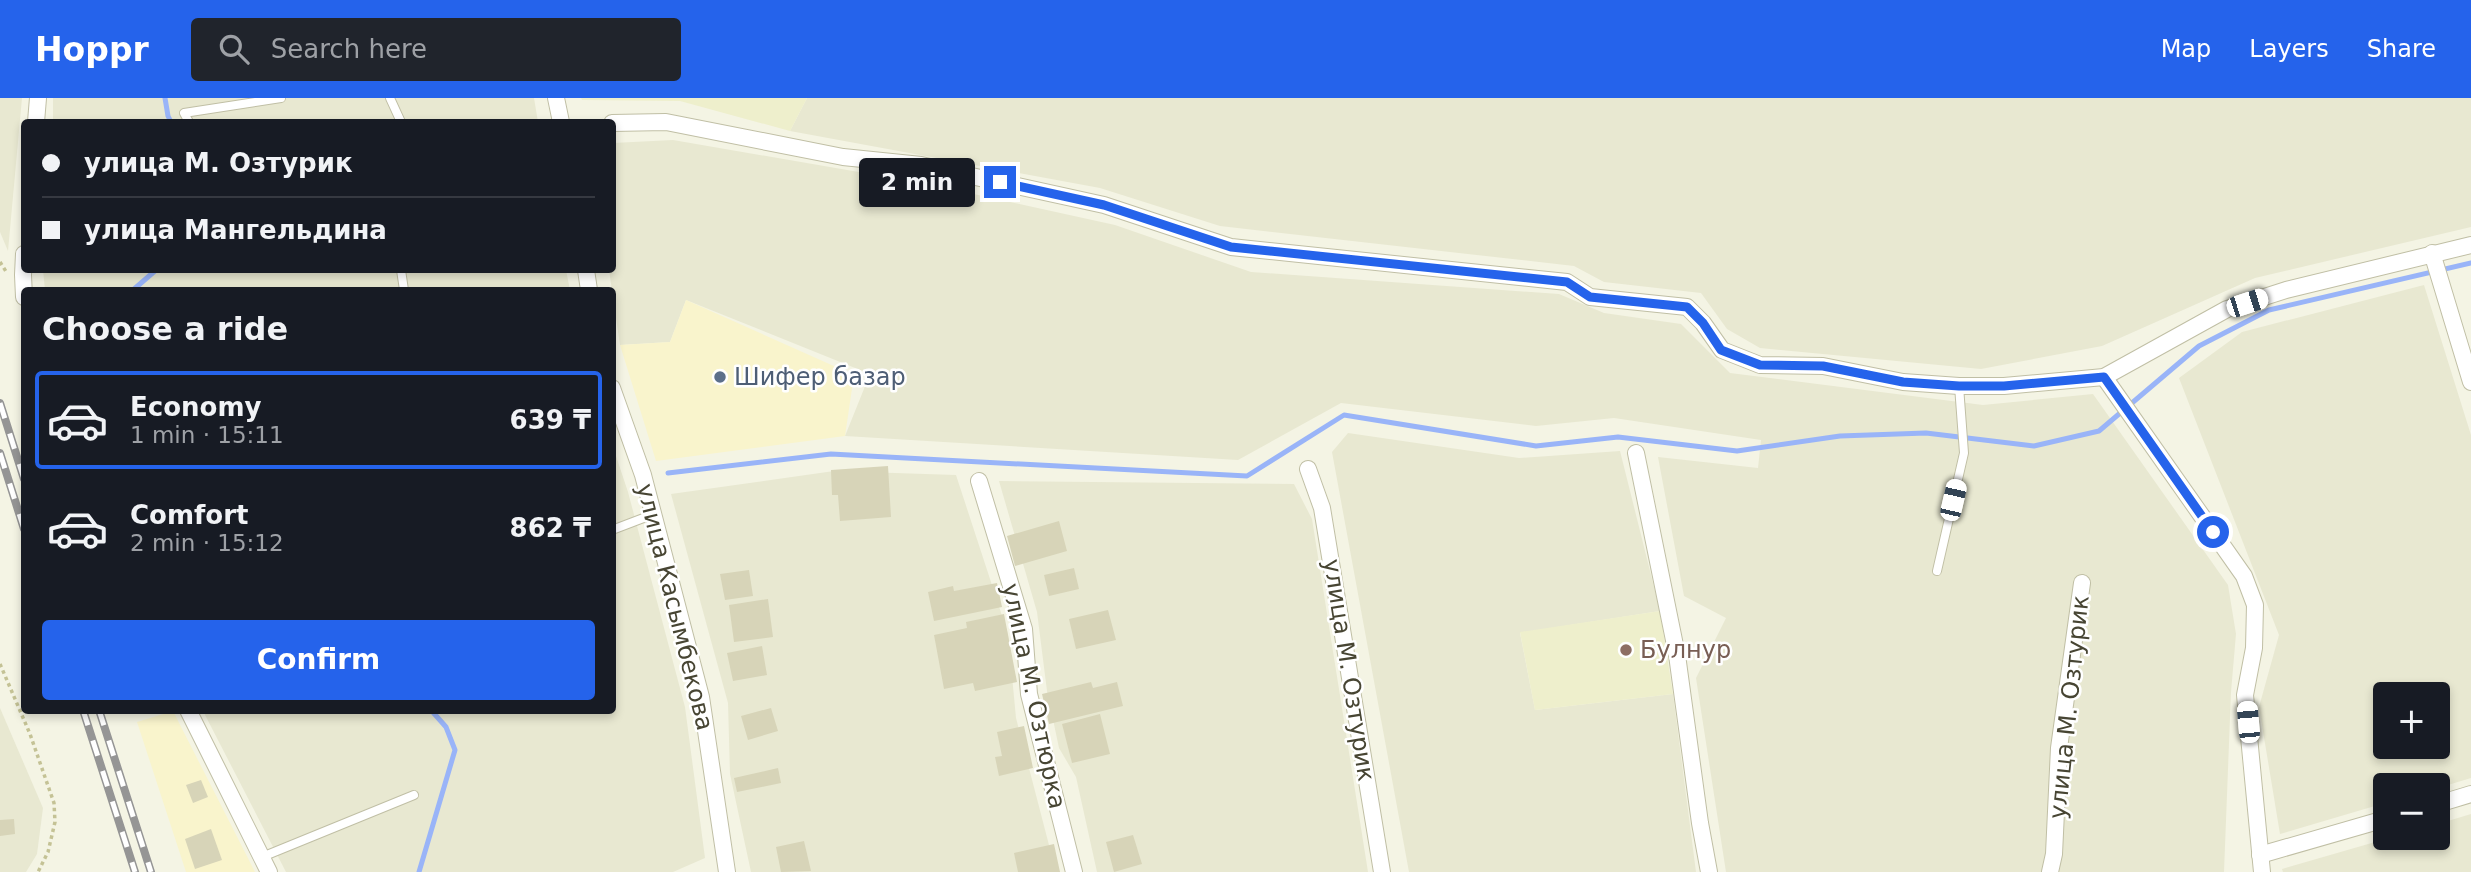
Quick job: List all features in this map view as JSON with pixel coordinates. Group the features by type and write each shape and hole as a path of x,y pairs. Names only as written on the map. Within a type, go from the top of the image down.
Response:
{"street":[{"path":"36,119 38,98"},
{"path":"556,98 560,119"},
{"path":"616,123 666,122 844,157 921,165 1104,205 1231,247 1567,282 1590,297 1687,307 1703,323 1721,350 1760,365 1823,366 1903,382 1959,386 2004,386 2104,377 2227,309 2286,290 2432,257 2471,245"},
{"path":"2432,257 2471,383"},
{"path":"2104,377 2244,576 2255,605 2254,648 2245,695 2262,872"},
{"name":"улица Касымбекова","path":"616,399 643,475 701,697 727,872"},
{"path":"1636,453 1677,656 1709,872"},
{"name":"улица М. Озтурик","path":"1308,469 1322,508 1382,872"},
{"name":"улица М. Озтюрка","path":"979,481 1024,629 1029,695 1074,872"},
{"name":"улица М. Озтурик","path":"2050,872 2054,854 2059,748 2082,583"},
{"path":"190,714 269,872"},
{"path":"2450,800 2471,794"},
{"path":"2260,855 2373,822"}],"lane":[{"path":"187,119 184,113 281,98"},
{"path":"390,98 400,119"},
{"path":"1937,571 1964,453 1959,386"},
{"path":"616,528 654,514"},
{"path":"262,856 414,795"}],"path":[{"path":"0,664 21,713"},
{"path":"21,714 54,803 55,822 48,852 38,872"}],"shaded area":[{"path":"0,98 22,98 8,251 0,232"},
{"path":"53,98 534,98 538,119 53,119"},
{"path":"581,98 807,98 790,131 680,101"},
{"path":"807,98 2471,98 2471,227 2255,278 2102,346 1981,369 1760,348 1727,329 1701,293 1604,282 1574,266 1220,226 1100,188 790,131"},
{"path":"673,140 928,184 1115,225 1251,272 1559,294 1604,313 1681,324 1730,373 1983,405 2093,394 2228,585 2236,634 2224,872 1726,872 1696,678 1726,618 1684,596 1658,457 1758,468 1761,440 1614,418 1536,426 1341,403 1238,460 845,436 870,374 686,300 670,342 620,345 616,318 616,287 611,287 609,273 616,273 616,143"},
{"path":"43,273 567,273 569,287 45,287"},
{"path":"2424,285 2471,435 2471,778 2450,784 2450,773 2373,773 2373,807 2280,834 2259,707 2279,635 2179,378 2242,332"},
{"name":"Шифер базар","path":"686,300 854,375 845,436 656,461 620,345 670,342"},
{"path":"1348,433 1519,458 1620,451 1660,611 1520,633 1535,710 1673,694 1696,872 1409,872 1332,452"},
{"path":"616,456 685,707 705,858 673,872 286,872 205,714 616,714"},
{"path":"834,471 956,475 1008,634 1016,718 1056,872 751,872 730,774 728,703 671,494"},
{"path":"999,481 1294,484 1312,519 1368,872 1097,872 1076,777 1059,748 1047,691 1037,612"},
{"path":"1660,611 1673,694 1535,710 1520,632"},
{"path":"0,708 43,808 37,854 26,872 0,872"},
{"path":"163,714 175,714 255,872 186,872 137,722"},
{"path":"2471,814 2471,872 2283,872 2282,869 2373,843 2373,850 2450,850 2450,820"}],"building":[{"path":"888,466 891,517 840,521 838,495 832,495 831,470"},
{"path":"1059,521 1067,551 1015,566 1007,536"},
{"path":"1074,568 1079,589 1049,596 1044,575"},
{"path":"749,570 753,596 725,600 720,574"},
{"path":"997,583 1002,607 934,621 928,592 953,586 954,591"},
{"path":"768,599 773,637 734,642 729,605"},
{"path":"1108,610 1116,640 1076,649 1069,619"},
{"path":"1004,614 1017,682 975,691 973,683 944,689 934,635 967,628 966,622"},
{"path":"762,646 767,675 733,681 727,653"},
{"path":"1091,682 1093,688 1117,682 1123,706 1049,724 1042,694"},
{"path":"771,708 778,731 748,740 741,716"},
{"path":"1100,714 1110,754 1072,763 1062,724"},
{"path":"1024,726 1033,768 999,776 995,757 1002,756 997,732"},
{"path":"778,768 781,783 737,792 734,778"},
{"path":"201,780 208,797 193,803 186,785"},
{"path":"14,819 15,834 0,836 0,820"},
{"path":"211,829 222,860 195,869 185,839"},
{"path":"1133,835 1142,864 1114,872 1106,842"},
{"path":"804,841 811,871 781,872 776,847"},
{"path":"1054,844 1060,872 1018,872 1014,853"}],"waterway":[{"path":"165,98 170,119"},
{"path":"668,473 831,454 1247,476 1344,415 1536,446 1618,437 1737,451 1840,436 1926,433 2034,446 2099,431 2199,346 2269,310 2471,263"},
{"path":"136,287 153,273"},
{"path":"419,872 455,750 446,727 435,714"}],"railway":[{"path":"0,403 21,470"},
{"path":"0,453 21,520"},
{"path":"84,714 135,872"},
{"path":"100,714 151,872"}],"place":[{"name":"Шифер базар","path":"720,377"},
{"name":"Булнур","path":"1626,650"}],"route":[{"path":"1000,182 1104,205 1231,247 1567,282 1590,297 1687,307 1703,323 1721,350 1760,365 1823,366 1903,382 1959,386 2004,386 2104,377 2213,532"}]}
